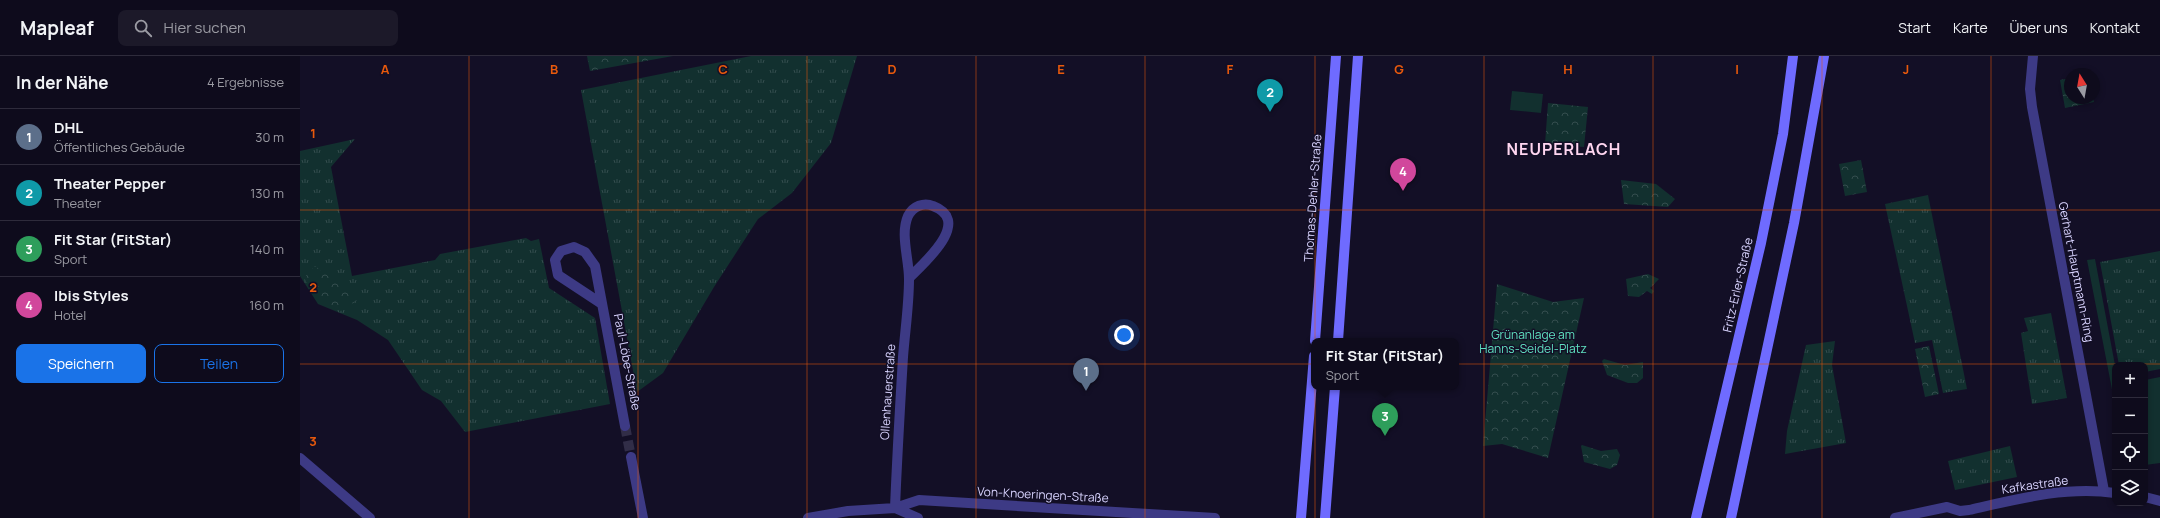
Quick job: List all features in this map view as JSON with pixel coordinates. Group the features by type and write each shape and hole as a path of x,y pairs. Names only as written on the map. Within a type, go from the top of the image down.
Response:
{"main road":[{"name":"Thomas-Dehler-Straße","path":"1315,338 1336,56"},
{"path":"1338,338 1358,56"},
{"name":"Fritz-Erler-Straße","path":"1696,518 1761,243 1784,128 1793,56"},
{"path":"1731,518 1794,223 1824,56"},
{"path":"1301,518 1311,390"},
{"path":"1325,518 1335,390"}],"street":[{"name":"Gerhart-Hauptmann-Ring","path":"2033,56 2030,89 2032,107 2104,491"},
{"name":"Ollenhauerstraße","path":"895,508 909,278 905,227 908,215 914,208 923,204 932,205 945,214 949,222 948,233 931,255 909,278"},
{"name":"Paul-Löbe-Straße","path":"602,304 558,274 555,260 561,251 574,247 586,252 595,266 625,426"},
{"path":"631,457 643,518"},
{"path":"300,458 370,518"},
{"name":"Kafkastraße","path":"1895,518 1947,507 1956,514 2033,496 2104,491 2112,492"},
{"path":"2148,498 2160,501"},
{"name":"Von-Knoeringen-Straße","path":"895,508 919,500 1215,518"},
{"path":"808,518 868,509 895,508 918,518"}],"green space":[{"path":"587,56 673,56 590,71"},
{"path":"751,56 857,56 831,143 792,193 758,219 714,287 663,373 637,392 581,90"},
{"path":"2064,79 2064,102 2060,80"},
{"path":"1512,91 1543,94 1541,113 1510,110"},
{"path":"1548,103 1588,107 1584,147 1545,144"},
{"path":"2064,104 2084,104 2065,108"},
{"path":"355,139 331,167 352,276 435,260 440,254 526,238 531,241 539,239 549,288 595,318 610,404 465,432 441,401 422,390 388,340 357,320 318,304 300,276 300,151"},
{"path":"1861,160 1867,192 1845,196 1839,164"},
{"path":"1621,180 1656,184 1675,199 1668,207 1624,204"},
{"path":"1928,195 1967,389 1943,393 1932,340 1915,343 1885,204"},
{"path":"2160,251 2160,369 2148,371 2148,362 2118,362 2100,262"},
{"path":"2095,259 2114,362 2112,362 2112,389 2087,260"},
{"path":"315,266 350,293 356,301 341,311 320,302 304,278"},
{"path":"1648,274 1659,279 1650,288 1654,291 1652,294 1647,291 1639,297 1628,296 1626,279"},
{"name":"Grünanlage am Hanns-Seidel-Platz","path":"1497,284 1553,302 1584,298 1548,458 1502,444 1483,446"},
{"path":"2051,313 2067,398 2032,404 2021,333 2028,331 2024,318"},
{"path":"1835,341 1832,365 1846,443 1785,454 1787,431 1806,345"},
{"path":"1929,346 1939,394 1925,397 1915,349"},
{"path":"1604,359 1625,365 1643,362 1643,378 1637,383 1628,383 1607,375 1602,361"},
{"path":"2160,377 2160,463 2148,465 2148,398 2148,379"},
{"path":"1582,445 1601,451 1617,449 1620,455 1617,465 1610,469 1584,462"},
{"path":"2010,446 2017,477 1955,490 1948,461"}],"tunnel":[{"path":"625,426 631,457"}],"place":[{"name":"Theater Pepper","path":"1270,112"},
{"name":"Ibis Styles","path":"1403,191"},
{"name":"DHL","path":"1086,391"},
{"name":"Fit Star (FitStar)","path":"1385,436"}],"district":[{"name":"NEUPERLACH","path":"1564,149"}]}
